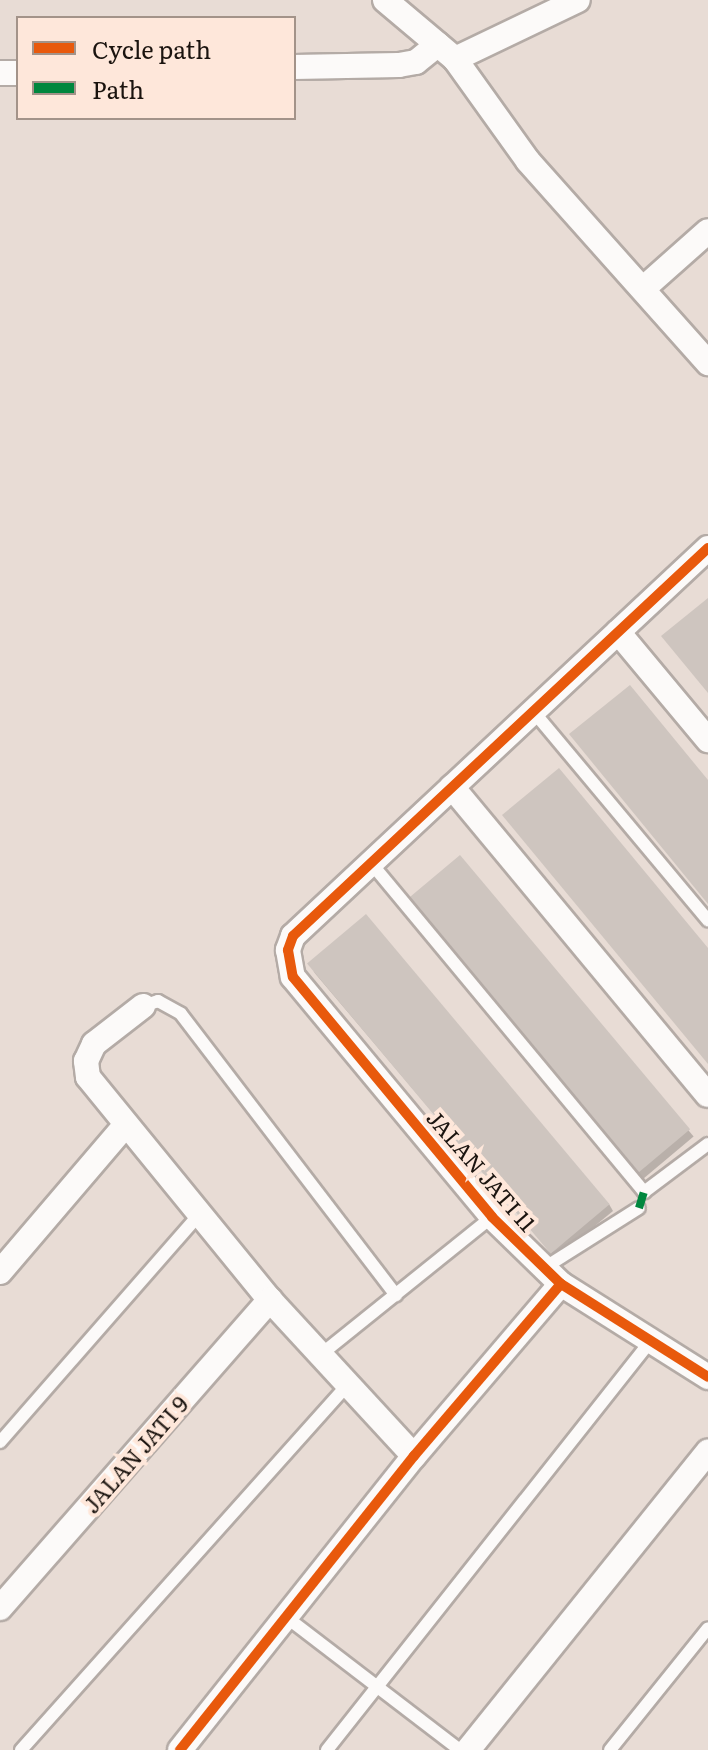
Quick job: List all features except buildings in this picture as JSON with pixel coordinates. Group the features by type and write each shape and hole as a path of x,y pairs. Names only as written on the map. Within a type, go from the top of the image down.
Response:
{"street":[{"path":"385,0 447,51 528,161 645,287 708,363"},
{"path":"296,67 416,62 578,0"},
{"path":"645,287 708,231"},
{"path":"371,863 618,632 705,556"},
{"path":"618,632 708,740"},
{"path":"452,787 708,1095"},
{"name":"JALAN JATI 11","path":"371,863 293,936 288,950 293,977 492,1217 552,1276 649,1343 708,1377"},
{"path":"143,1006 94,1044 86,1061 88,1077 124,1127 270,1300 346,1386 414,1456"},
{"path":"0,1272 124,1127"},
{"path":"180,1750 414,1456 552,1276"},
{"name":"JALAN JATI 9","path":"0,1608 270,1300"},
{"path":"468,1750 708,1452"}],"lane":[{"path":"533,711 708,920"},
{"path":"371,863 644,1192 708,1144"},
{"path":"143,1006 158,1001 181,1014 396,1295"},
{"path":"552,1276 639,1208"},
{"path":"0,1442 199,1215"},
{"path":"319,1356 492,1217"},
{"path":"327,1750 649,1343"},
{"path":"21,1750 346,1386"},
{"path":"286,1617 378,1684 460,1750"},
{"path":"610,1750 708,1628"}],"marked path":[{"path":"639,1208 644,1192"}],"cycle path":[{"path":"708,548 293,936 288,950 293,977 492,1217 561,1284 708,1377"},
{"path":"180,1750 414,1456 561,1284"}]}
